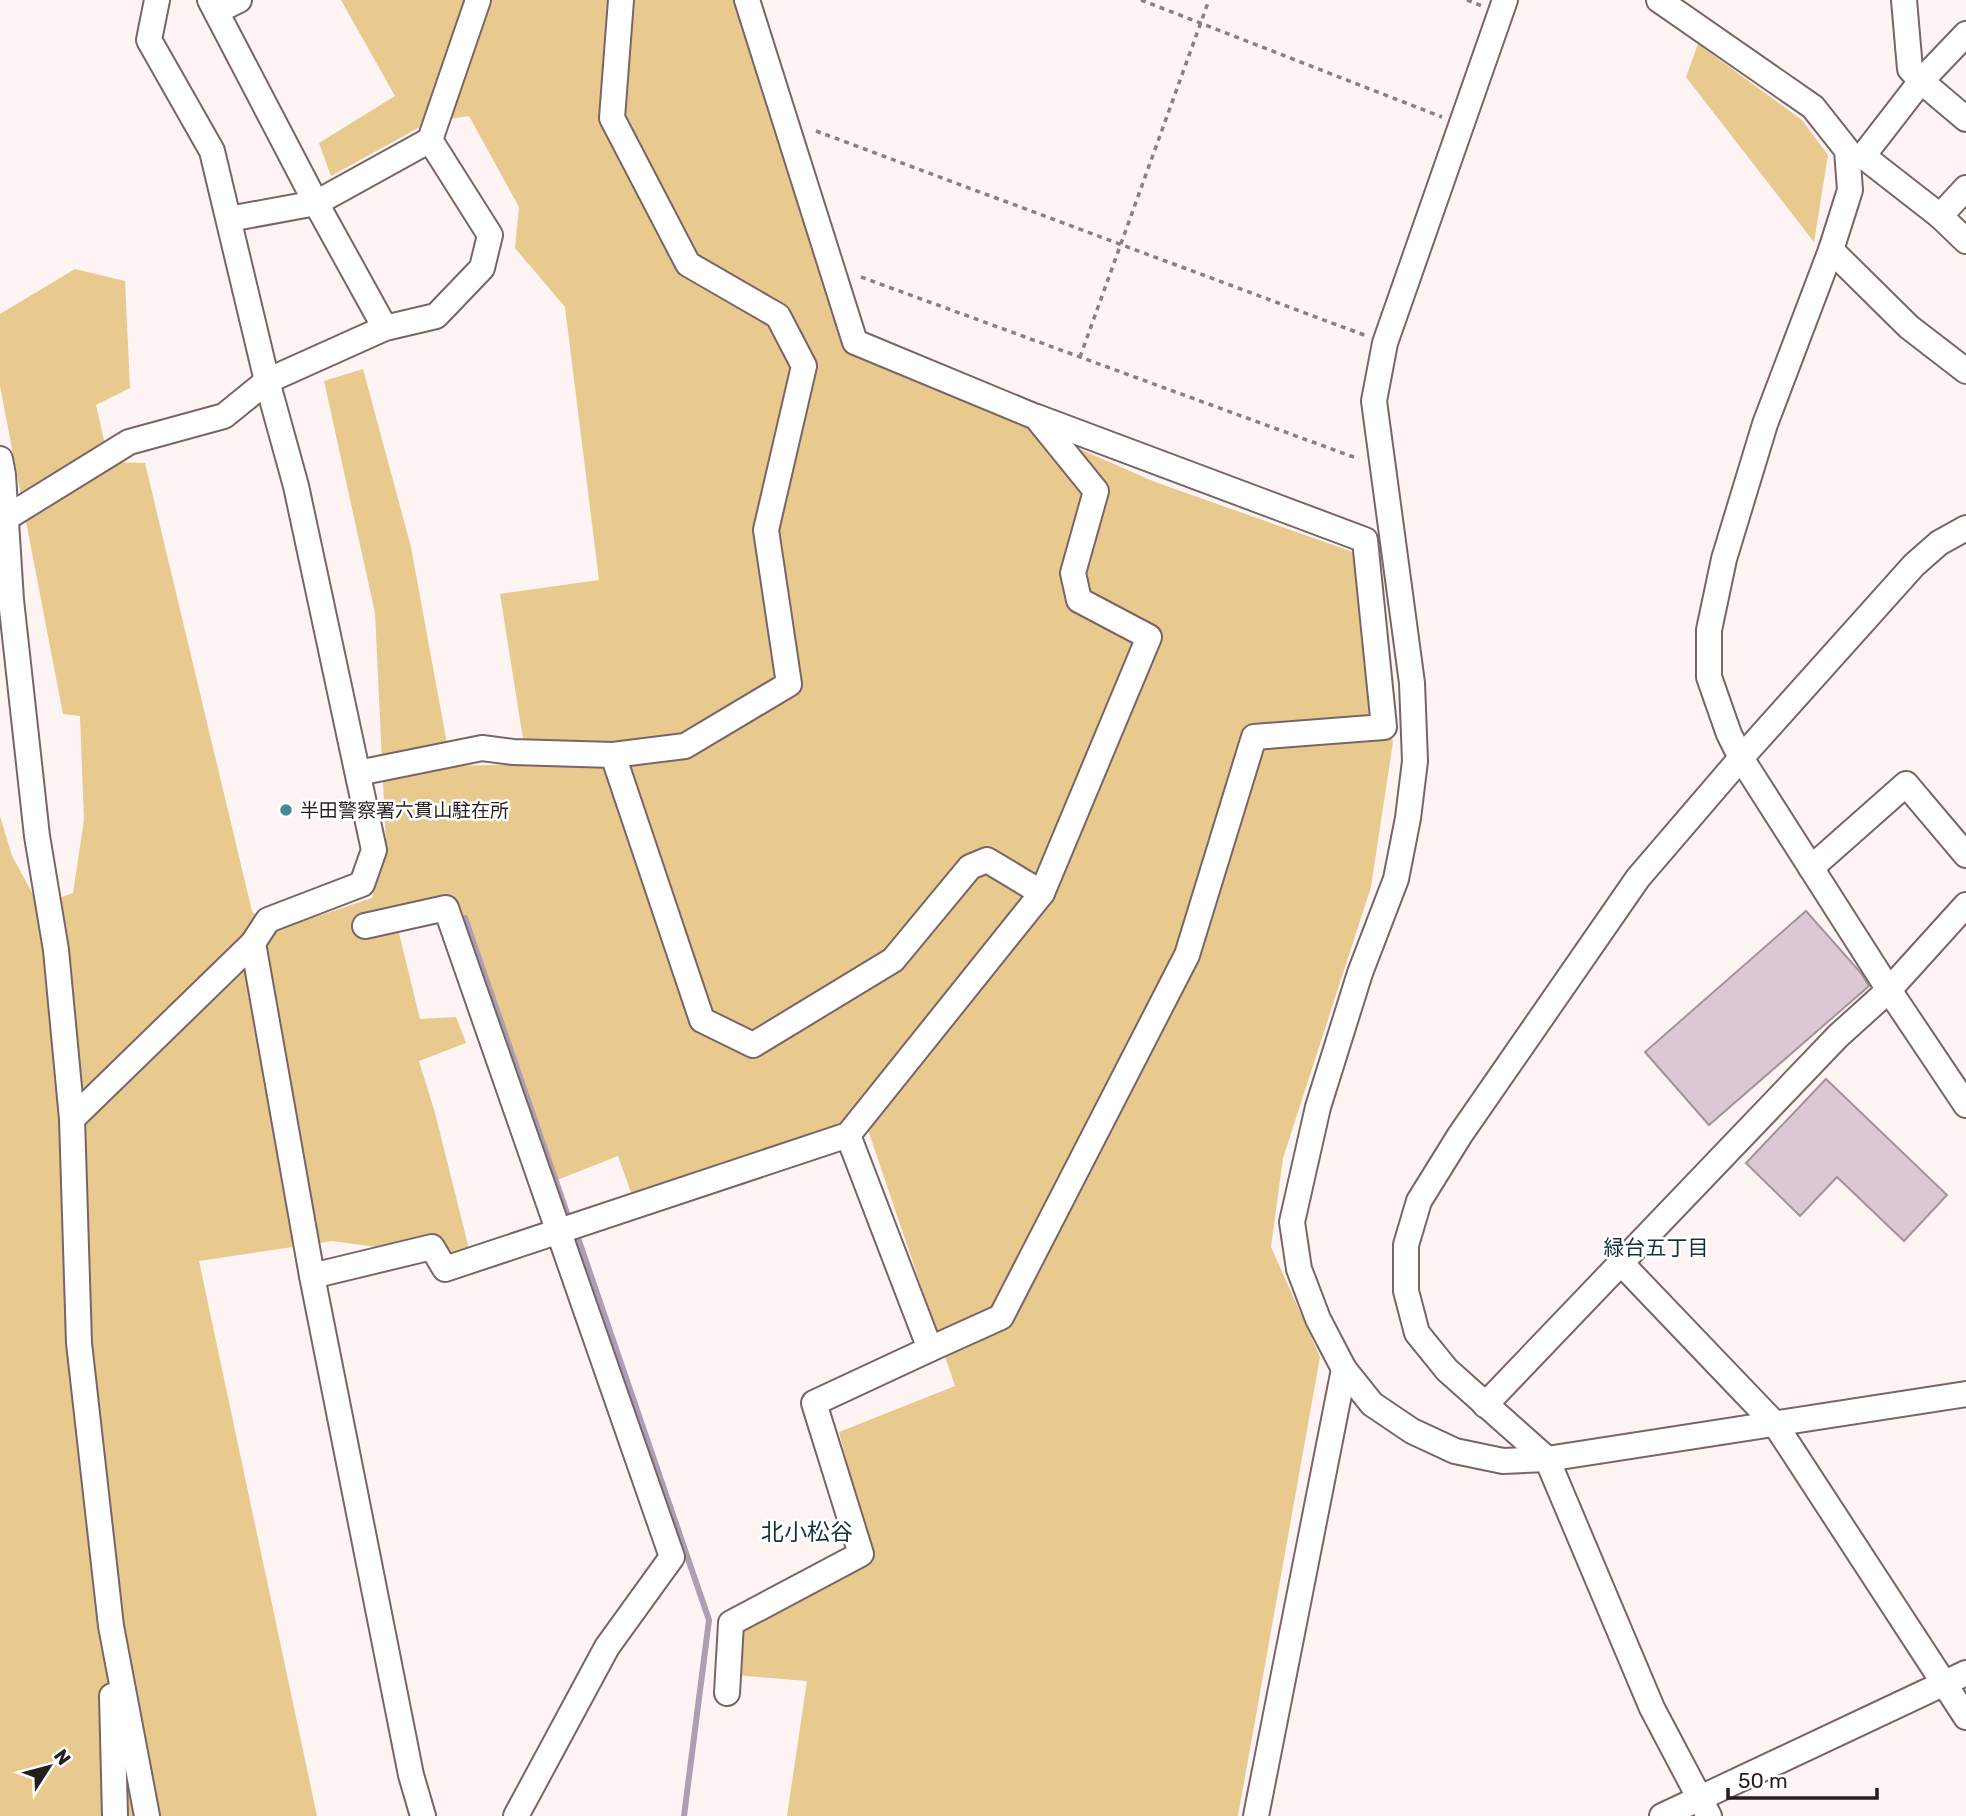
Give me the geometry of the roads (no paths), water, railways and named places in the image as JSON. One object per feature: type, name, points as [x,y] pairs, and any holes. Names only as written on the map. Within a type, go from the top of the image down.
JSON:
[{"type":"street","points":[[72,1119],[253,943],[268,920],[362,884],[374,850],[296,486],[267,381],[212,151],[149,40],[158,0]]},
{"type":"street","points":[[239,0],[214,6],[316,203],[385,328]]},
{"type":"street","points":[[229,219],[316,203],[430,140],[478,0]]},
{"type":"street","points":[[358,774],[482,748],[513,752],[612,755],[685,746],[789,684],[766,530],[804,366],[778,316],[688,264],[612,118],[621,0]]},
{"type":"street","points":[[727,1693],[732,1623],[861,1554],[814,1403],[1002,1317],[1187,955],[1254,737],[1384,727],[1365,540],[1036,417],[855,342],[747,0]]},
{"type":"street","points":[[1505,0],[1385,343],[1374,401],[1412,683],[1415,761],[1396,878],[1360,973],[1318,1107],[1292,1222],[1298,1269],[1318,1319],[1344,1369],[1373,1404],[1412,1431],[1455,1451],[1503,1461],[1547,1459],[1966,1394]]},
{"type":"street","points":[[1659,0],[1813,107],[1847,149],[1850,190],[1831,250],[1765,424],[1724,559],[1709,630],[1709,677],[1729,734],[1741,758],[1966,1105]]},
{"type":"street","points":[[1904,0],[1910,69],[1966,119]]},
{"type":"street","points":[[1966,34],[1921,81],[1863,156],[1940,216],[1966,242]]},
{"type":"street","points":[[6,518],[129,442],[224,416],[267,381],[385,328],[436,316],[482,268],[490,235],[430,140]]},
{"type":"street","points":[[1940,216],[1966,187]]},
{"type":"street","points":[[1831,250],[1909,327],[1966,371]]},
{"type":"street","points":[[312,1276],[432,1247],[445,1269],[848,1135],[1042,893],[1149,637],[1079,600],[1073,573],[1096,491],[1036,417]]},
{"type":"street","points":[[1,470],[11,600],[35,822],[56,950],[72,1119],[79,1343],[111,1626],[147,1816]]},
{"type":"street","points":[[1704,1808],[1652,1708],[1547,1459],[1447,1370],[1417,1333],[1406,1291],[1406,1245],[1419,1201],[1460,1135],[1638,878],[1741,758],[1914,565],[1939,543],[1966,528]]},
{"type":"street","points":[[612,755],[702,1020],[753,1045],[893,960],[970,867],[987,860],[1042,893]]},
{"type":"street","points":[[1811,868],[1906,784],[1966,855]]},
{"type":"street","points":[[1485,1405],[1838,1036],[1889,989],[1966,905]]},
{"type":"street","points":[[365,926],[446,908],[672,1557],[607,1647],[516,1816]]},
{"type":"street","points":[[253,943],[312,1276],[411,1774],[423,1816]]},
{"type":"street","points":[[848,1135],[930,1349]]},
{"type":"street","points":[[1621,1263],[1775,1424],[1955,1677],[1966,1717]]},
{"type":"street","points":[[1256,1816],[1344,1369]]},
{"type":"street","points":[[111,1626],[115,1816]]},
{"type":"street","points":[[1662,1816],[1704,1808],[1955,1677]]},
{"type":"waterway","points":[[465,918],[569,1219]]},
{"type":"waterway","points":[[578,1238],[709,1620],[684,1816]]},
{"type":"place","name":"半田警察署六貫山駐在所","points":[[286,810]]},
{"type":"district","name":"緑台五丁目","points":[[1656,1247]]},
{"type":"district","name":"北小松谷","points":[[807,1532]]}]
